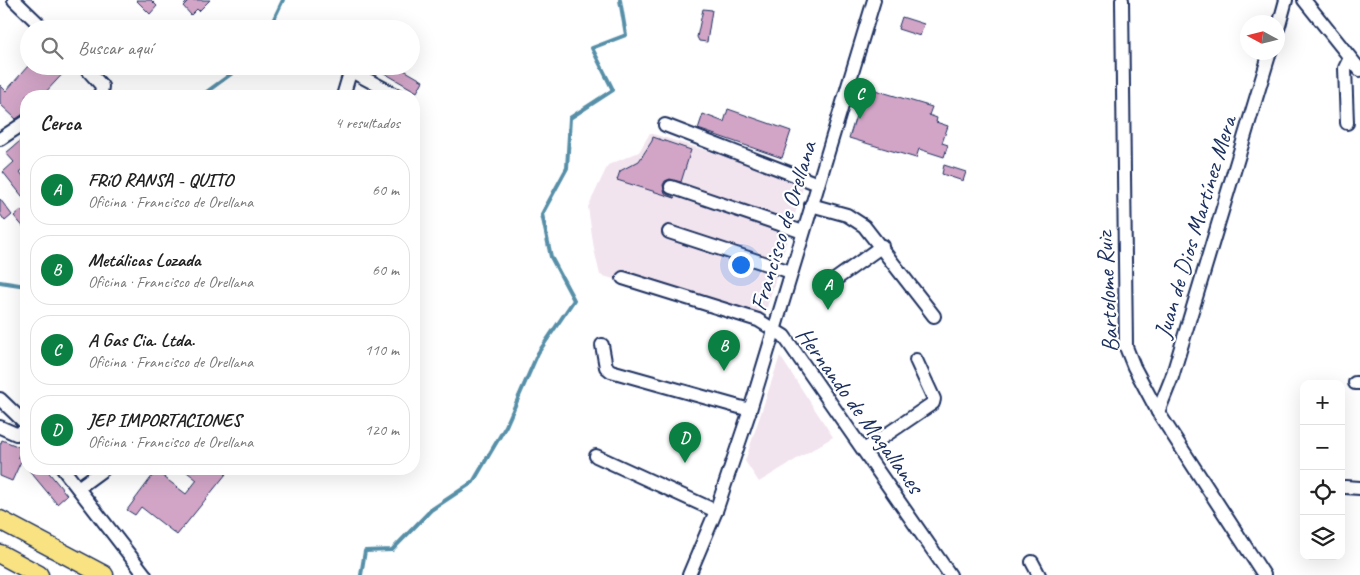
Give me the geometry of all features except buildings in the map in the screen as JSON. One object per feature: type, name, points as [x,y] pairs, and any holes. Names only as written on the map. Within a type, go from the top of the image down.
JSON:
[{"type":"highway","points":[[0,520],[104,575]]},
{"type":"highway","points":[[0,554],[39,575]]},
{"type":"street","points":[[14,0],[35,20]]},
{"type":"street","name":"Francisco de Orellana","points":[[689,575],[716,511],[750,410],[874,0]]},
{"type":"street","name":"Bartolome Ruiz","points":[[1122,0],[1126,347],[1134,367],[1158,412],[1264,575]]},
{"type":"street","points":[[1282,15],[1286,0]]},
{"type":"street","points":[[1304,0],[1360,70]]},
{"type":"street","points":[[1347,123],[1345,68],[1350,58]]},
{"type":"street","name":"Juan de Dios Martínez Mera","points":[[1158,412],[1172,377],[1268,60]]},
{"type":"street","points":[[92,75],[102,86],[102,90]]},
{"type":"street","points":[[345,90],[350,75]]},
{"type":"street","points":[[364,75],[388,90]]},
{"type":"street","points":[[665,125],[818,184]]},
{"type":"street","points":[[0,139],[20,126]]},
{"type":"street","points":[[671,187],[803,232]]},
{"type":"street","points":[[812,205],[847,215],[864,226],[882,246],[934,316]]},
{"type":"street","points":[[668,232],[791,272]]},
{"type":"street","points":[[836,279],[882,246]]},
{"type":"street","name":"Hernando de Magallanes","points":[[623,278],[758,320],[784,336],[793,346],[950,575]]},
{"type":"street","points":[[602,345],[606,367],[612,371],[750,410]]},
{"type":"street","points":[[864,450],[933,403],[934,399],[916,360]]},
{"type":"street","points":[[0,399],[20,418]]},
{"type":"street","points":[[0,427],[16,434],[20,433]]},
{"type":"street","points":[[596,456],[716,511]]},
{"type":"street","points":[[68,475],[145,575]]},
{"type":"street","points":[[78,488],[96,475]]},
{"type":"street","points":[[1345,487],[1360,488]]},
{"type":"street","points":[[1032,562],[1039,575]]},
{"type":"shaded area","points":[[650,133],[805,181],[762,324],[600,275],[588,207],[608,165],[639,152]]},
{"type":"shaded area","points":[[780,356],[833,437],[759,482],[745,461]]},
{"type":"waterway","points":[[273,20],[283,0]]},
{"type":"waterway","points":[[361,575],[365,551],[392,550],[431,510],[473,482],[506,426],[538,353],[574,300],[551,257],[542,214],[567,168],[570,118],[613,90],[592,48],[626,35],[620,0]]},
{"type":"waterway","points":[[209,90],[230,75]]},
{"type":"waterway","points":[[0,282],[20,285]]},
{"type":"place","name":"A Gas Cia. Ltda.","points":[[860,119]]},
{"type":"place","name":"FRíO RANSA - QUITO","points":[[828,310]]},
{"type":"place","name":"Metálicas Lozada","points":[[724,371]]},
{"type":"place","name":"JEP IMPORTACIONES","points":[[685,463]]}]
